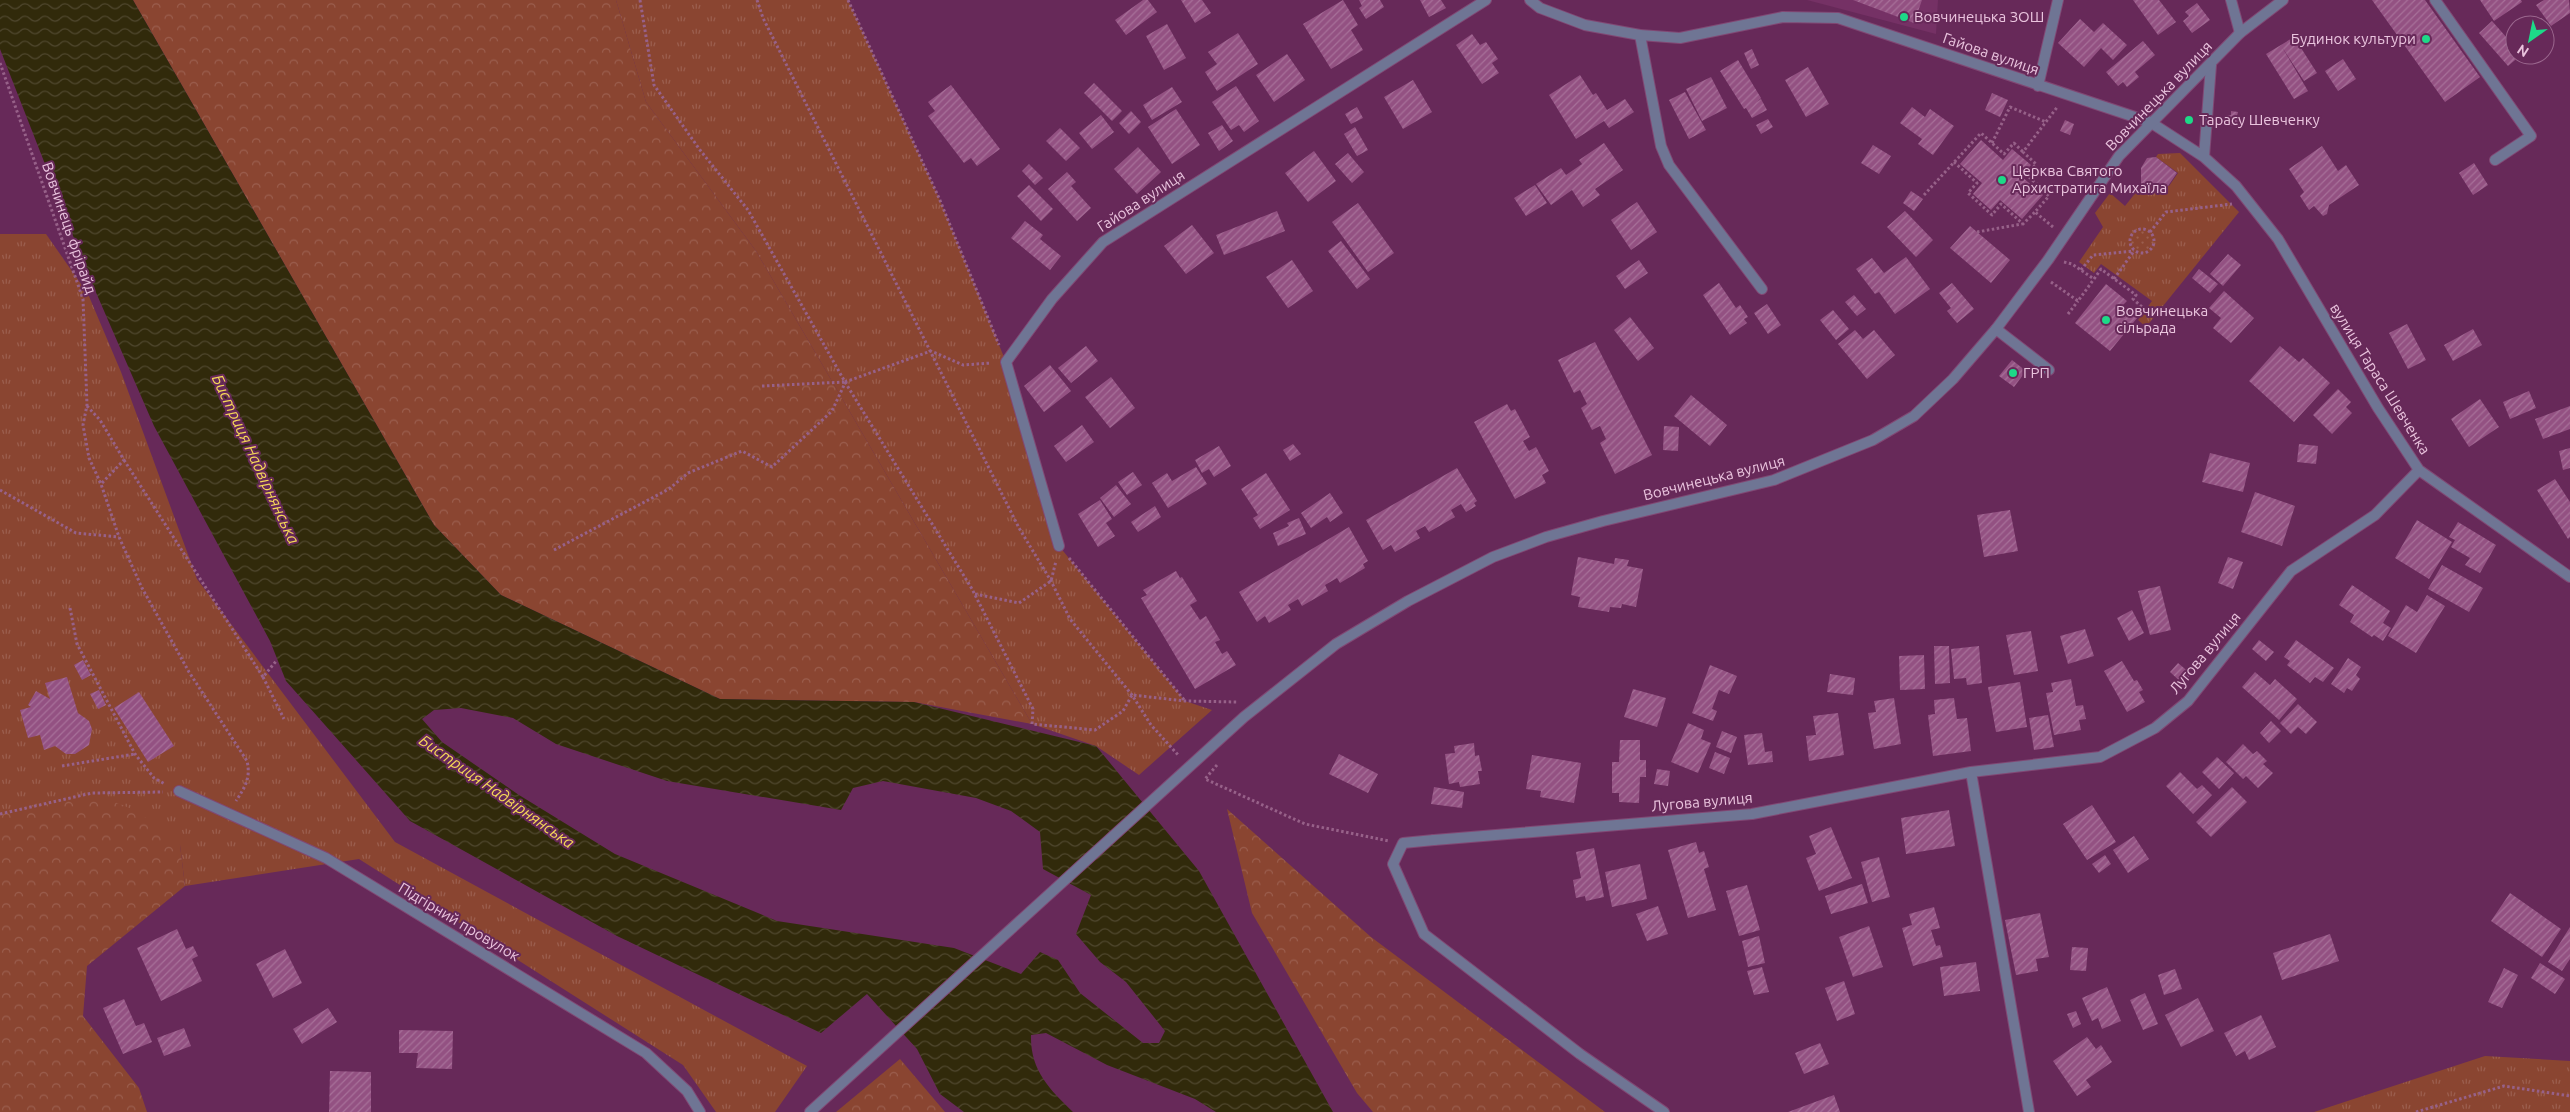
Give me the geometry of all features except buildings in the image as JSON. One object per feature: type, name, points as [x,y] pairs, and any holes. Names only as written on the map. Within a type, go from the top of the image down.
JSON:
[{"type":"street","name":"Гайова вулиця","points":[[1006,362],[1052,299],[1103,242],[1486,0]]},
{"type":"street","name":"Гайова вулиця","points":[[1530,0],[1540,8],[1585,25],[1640,35],[1680,38],[1783,17],[1838,18],[2066,96],[2150,122]]},
{"type":"street","points":[[2038,86],[2058,0]]},
{"type":"street","points":[[2230,0],[2240,33]]},
{"type":"street","name":"Вовчинецька вулиця","points":[[810,1112],[1265,699],[1336,644],[1408,601],[1493,557],[1546,537],[1603,520],[1774,480],[1873,440],[1914,416],[1953,379],[1996,329],[2048,260],[2119,156],[2150,122],[2210,65],[2240,33],[2283,0]]},
{"type":"street","points":[[2435,0],[2531,136],[2495,160]]},
{"type":"street","points":[[1640,35],[1661,146],[1669,165],[1762,289]]},
{"type":"street","points":[[2204,158],[2210,65]]},
{"type":"street","name":"вулиця Тараса Шевченка","points":[[2150,122],[2204,158],[2236,186],[2278,240],[2378,408],[2419,470],[2570,577]]},
{"type":"street","points":[[1996,329],[2049,370]]},
{"type":"street","points":[[1006,362],[1059,546]]},
{"type":"street","name":"Лугова вулиця","points":[[1403,843],[1752,814],[1971,772],[2100,758],[2155,728],[2188,701],[2291,571],[2375,515],[2419,470]]},
{"type":"street","points":[[1971,772],[2029,1112]]},
{"type":"street","name":"Підгірний провулок","points":[[179,791],[229,812],[326,858],[646,1053],[687,1091],[700,1112]]},
{"type":"street","points":[[1403,843],[1393,864],[1424,934],[1580,1054],[1664,1112]]},
{"type":"path","points":[[640,0],[654,85],[700,150],[748,210],[845,382],[975,594],[1033,710],[1032,724],[1095,730],[1123,711],[1132,695]]},
{"type":"path","points":[[757,0],[763,18],[1019,528],[1051,581],[1070,619],[1132,695],[1151,725],[1183,761]]},
{"type":"path","points":[[762,386],[845,382],[931,351],[963,365],[1006,362],[939,198],[848,0]]},
{"type":"path","name":"Вовчинець фрірайд","points":[[0,63],[83,299],[87,405],[83,425],[89,458],[101,484],[119,537],[142,588],[189,672],[247,761],[250,772],[247,784],[229,812]]},
{"type":"path","points":[[2023,152],[2066,96]]},
{"type":"path","points":[[1992,143],[2010,107],[2046,122]]},
{"type":"path","points":[[1924,195],[1982,133],[2004,154],[2014,143],[2036,164],[2026,175],[2049,196],[2023,224],[1977,232]]},
{"type":"path","points":[[1954,162],[1977,183],[1968,193],[1992,215],[2001,204],[2023,224]]},
{"type":"path","points":[[2150,232],[2166,212],[2248,202]]},
{"type":"path","points":[[2034,212],[2064,236]]},
{"type":"path","points":[[2081,270],[2093,254],[2134,251],[2142,253],[2150,250],[2154,242],[2150,232],[2143,229],[2132,233],[2130,244],[2134,251]]},
{"type":"path","points":[[2114,279],[2134,251]]},
{"type":"path","points":[[2048,260],[2072,264],[2094,279]]},
{"type":"path","points":[[2068,314],[2101,269],[2136,295],[2133,299],[2142,307]]},
{"type":"path","points":[[2038,273],[2078,301]]},
{"type":"path","points":[[554,550],[669,489],[688,473],[742,451],[772,467],[832,411],[845,382]]},
{"type":"path","points":[[87,405],[100,420],[263,677],[284,719]]},
{"type":"path","points":[[101,484],[124,460]]},
{"type":"path","points":[[0,490],[76,533],[119,537]]},
{"type":"path","points":[[975,594],[1019,603],[1051,581],[1059,546]]},
{"type":"path","points":[[1059,546],[1185,701]]},
{"type":"path","points":[[70,608],[77,644],[135,754],[154,778],[179,791]]},
{"type":"path","points":[[263,677],[277,660]]},
{"type":"path","points":[[1132,695],[1185,701],[1247,703],[1265,699]]},
{"type":"path","points":[[62,766],[135,754]]},
{"type":"path","points":[[1223,758],[1205,779],[1305,824],[1403,843]]},
{"type":"path","points":[[0,814],[92,793],[179,791]]},
{"type":"path","points":[[2416,1112],[2504,1086],[2570,1096]]},
{"type":"shaded area","name":"Вовчинецька ЗОШ","points":[[1807,0],[1938,0],[1936,34]]},
{"type":"green space","points":[[133,0],[616,0],[646,102],[756,251],[1032,724],[914,702],[720,699],[501,595],[434,525]]},
{"type":"green space","points":[[616,0],[848,0],[939,198],[1006,362],[1059,546],[1185,701],[1212,710],[1139,775],[1096,746],[1032,724],[756,251],[646,102]]},
{"type":"green space","points":[[2180,153],[2239,212],[2146,327],[2138,320],[2152,301],[2101,264],[2094,273],[2079,262],[2103,227],[2095,213],[2110,193],[2125,206],[2141,186],[2169,186],[2178,173],[2156,157],[2158,154]]},
{"type":"green space","points":[[2142,229],[2147,230],[2153,236],[2153,246],[2147,252],[2142,253],[2137,252],[2131,246],[2130,241],[2131,236],[2137,230]]},
{"type":"green space","points":[[0,234],[46,234],[88,294],[121,372],[197,579],[395,842],[807,1066],[775,1112],[716,1112],[683,1065],[359,859],[185,886],[180,845],[0,816]]},
{"type":"green space","points":[[92,793],[137,811],[180,845],[185,886],[87,966],[83,1016],[139,1088],[147,1112],[0,1112],[0,814]]},
{"type":"green space","points":[[1227,809],[1371,937],[1605,1112],[1373,1112],[1357,1093],[1252,913]]},
{"type":"green space","points":[[2485,1056],[2570,1061],[2570,1112],[2314,1112]]},
{"type":"green space","points":[[900,1059],[945,1112],[836,1112]]},
{"type":"water","name":"Бистриця Надвірнянська","points":[[0,0],[133,0],[434,525],[501,595],[720,699],[914,702],[1096,746],[1199,871],[1333,1112],[1216,1112],[1195,1099],[1107,1065],[1046,1033],[1031,1035],[1034,1059],[1049,1087],[1073,1112],[964,1112],[940,1094],[917,1049],[867,994],[821,1033],[617,936],[410,821],[286,681],[270,641],[154,426],[88,274],[0,49]],"holes":[[[461,708],[513,718],[556,744],[667,781],[841,810],[853,788],[883,781],[976,798],[1011,811],[1040,832],[1043,869],[1091,895],[1076,934],[1100,962],[1126,982],[1165,1031],[1159,1043],[1143,1043],[1080,993],[1058,960],[1040,952],[1021,974],[954,948],[777,921],[615,854],[519,795],[442,742],[422,719],[434,710]]]},
{"type":"place","name":"Вовчинецька ЗОШ","points":[[1904,17]]},
{"type":"place","name":"Будинок культури","points":[[2426,39]]},
{"type":"place","name":"Тарасу Шевченку","points":[[2189,120]]},
{"type":"place","name":"Церква Святого Архистратига Михаїла","points":[[2002,180]]},
{"type":"place","name":"Вовчинецька сільрада","points":[[2106,320]]},
{"type":"place","name":"ГРП","points":[[2013,373]]}]
